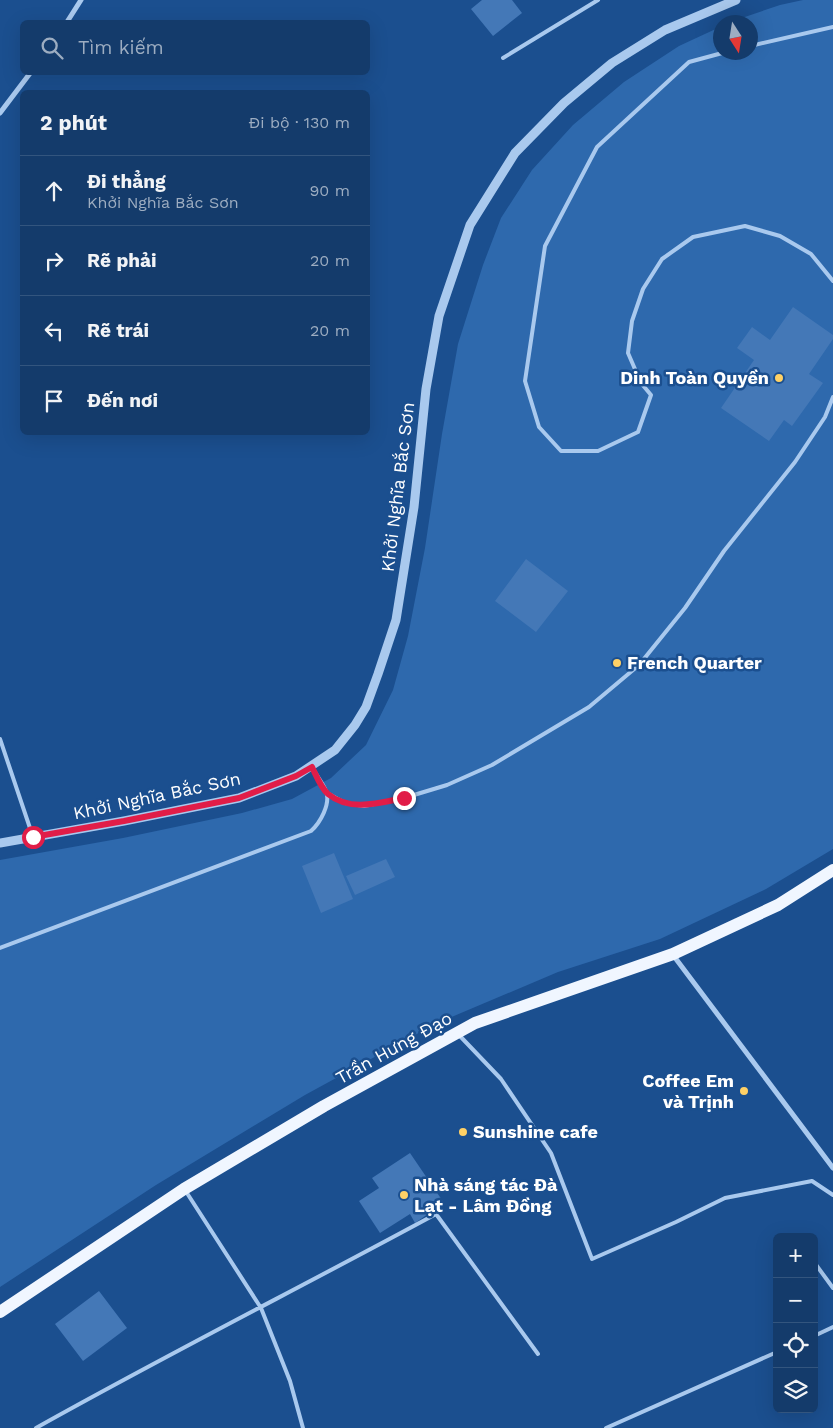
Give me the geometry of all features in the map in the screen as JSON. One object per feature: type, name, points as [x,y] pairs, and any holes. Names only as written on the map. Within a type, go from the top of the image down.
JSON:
[{"type":"main road","name":"Trần Hưng Đạo","points":[[0,1312],[184,1188],[324,1106],[475,1023],[673,954],[778,905],[833,870]]},
{"type":"street","points":[[68,20],[81,0]]},
{"type":"street","name":"Khởi Nghĩa Bắc Sơn","points":[[0,843],[239,798],[296,776],[335,750],[362,713],[378,674],[396,620],[414,507],[426,389],[439,316],[470,225],[515,152],[564,103],[612,63],[665,30],[736,0]]},
{"type":"street","points":[[0,113],[29,75]]},
{"type":"street","points":[[673,954],[833,1168]]},
{"type":"lane","points":[[503,58],[598,0]]},
{"type":"lane","points":[[758,44],[826,27],[833,27]]},
{"type":"lane","points":[[713,56],[689,62],[597,147],[545,246],[526,382],[538,427],[561,451],[598,451],[638,432],[651,395],[641,383],[628,353],[632,321],[643,288],[662,259],[693,237],[745,226],[780,236],[810,254],[833,281]]},
{"type":"lane","points":[[312,767],[327,793],[345,803],[364,806],[404,798],[447,785],[492,765],[588,706],[639,665],[685,608],[724,551],[795,462],[825,417],[833,397]]},
{"type":"lane","points":[[0,738],[33,837]]},
{"type":"lane","points":[[0,948],[311,831],[321,820],[326,808],[327,793]]},
{"type":"lane","points":[[457,1033],[501,1079],[551,1153],[592,1259],[725,1198],[812,1181],[833,1194]]},
{"type":"lane","points":[[184,1188],[261,1308],[290,1381],[303,1428]]},
{"type":"lane","points":[[36,1428],[138,1371],[261,1308],[436,1214],[538,1354]]},
{"type":"lane","points":[[818,1267],[833,1288]]},
{"type":"lane","points":[[818,1334],[833,1327]]},
{"type":"lane","points":[[606,1428],[773,1354]]},
{"type":"shaded area","name":"French Quarter","points":[[803,0],[833,0],[833,849],[766,889],[660,939],[558,972],[435,1024],[305,1095],[156,1185],[0,1287],[0,860],[123,838],[242,813],[292,799],[331,778],[366,745],[393,690],[408,636],[425,548],[458,344],[483,265],[501,218],[532,170],[573,125],[624,82],[679,46],[713,30],[713,60],[758,60],[758,15],[751,15],[780,5]]},
{"type":"building","points":[[482,0],[512,0],[522,13],[493,36],[471,9]]},
{"type":"building","name":"Dinh Toàn Quyền","points":[[793,307],[833,335],[833,339],[809,374],[823,383],[792,426],[784,420],[769,441],[721,408],[754,360],[737,348],[752,327],[770,340]]},
{"type":"building","points":[[526,559],[568,591],[536,632],[495,601]]},
{"type":"building","points":[[334,853],[353,899],[321,913],[302,866]]},
{"type":"building","points":[[386,859],[395,877],[355,895],[346,876]]},
{"type":"building","name":"Nhà sáng tác Đà Lạt - Lâm Đồng","points":[[410,1153],[444,1203],[415,1223],[410,1214],[380,1233],[359,1201],[379,1188],[372,1178]]},
{"type":"building","points":[[99,1291],[127,1328],[83,1361],[55,1324]]},
{"type":"place","name":"Dinh Toàn Quyền","points":[[779,378]]},
{"type":"place","name":"French Quarter","points":[[617,663]]},
{"type":"place","name":"Coffee Em và Trịnh","points":[[744,1091]]},
{"type":"place","name":"Sunshine cafe","points":[[463,1132]]},
{"type":"place","name":"Nhà sáng tác Đà Lạt - Lâm Đồng","points":[[404,1195]]},
{"type":"route","points":[[33,837],[239,798],[296,776],[312,767],[327,793],[345,803],[364,806],[404,798]]}]
